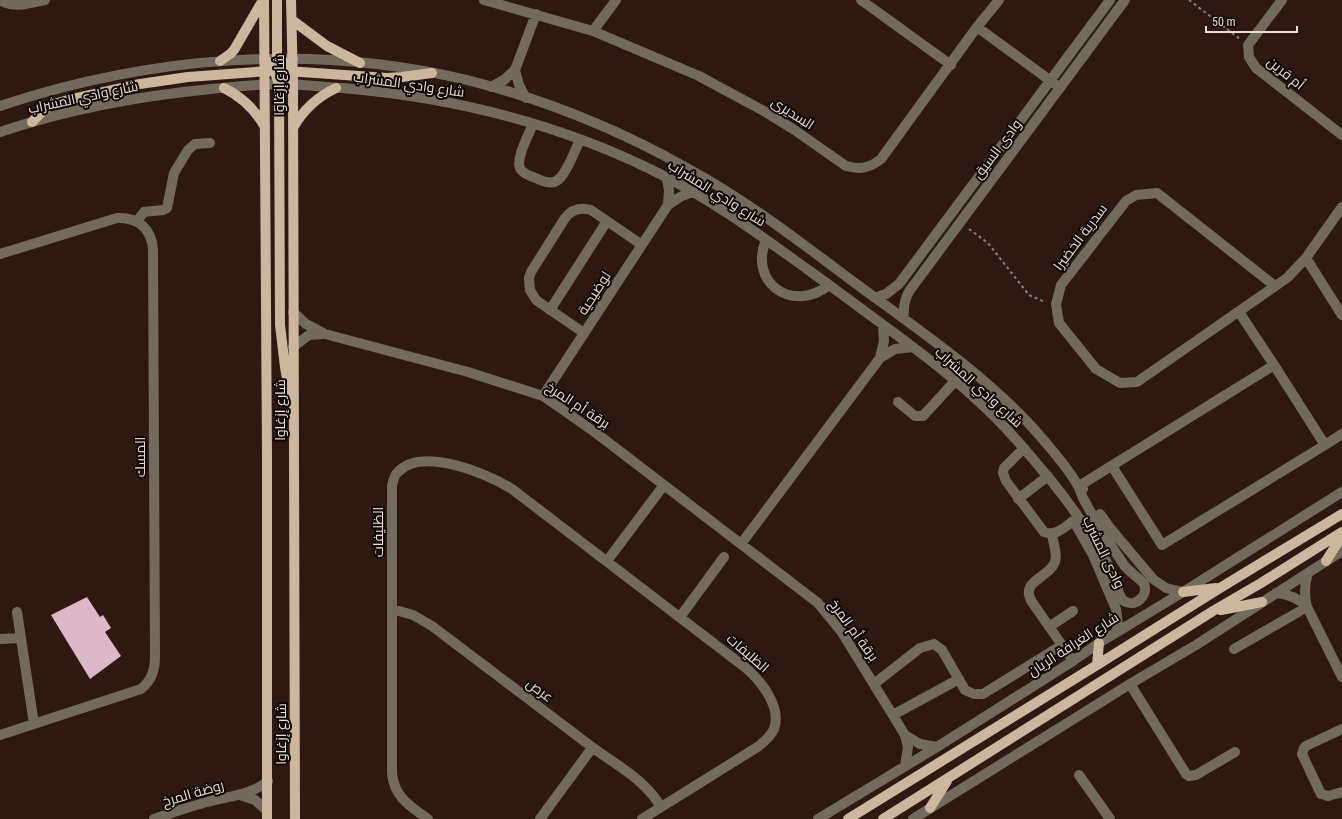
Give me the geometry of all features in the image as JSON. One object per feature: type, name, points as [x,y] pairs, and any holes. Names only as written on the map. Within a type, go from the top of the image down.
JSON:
[{"type":"main road","name":"شارع إزغاوا","points":[[264,0],[264,58],[276,71],[265,85],[268,815]]},
{"type":"main road","points":[[220,61],[234,50],[264,0]]},
{"type":"main road","points":[[277,0],[276,71],[280,325],[284,367],[294,409]]},
{"type":"main road","name":"شارع إزغاوا","points":[[291,0],[293,59],[295,819]]},
{"type":"main road","points":[[292,20],[327,46],[360,63]]},
{"type":"main road","points":[[32,122],[51,105],[116,89],[170,79],[293,70],[387,78],[432,73]]},
{"type":"main road","points":[[276,71],[293,85]]},
{"type":"main road","points":[[224,88],[248,104],[265,126]]},
{"type":"main road","points":[[293,128],[311,104],[318,98],[336,88]]},
{"type":"main road","points":[[848,819],[1342,514]]},
{"type":"main road","points":[[883,819],[1213,611],[1342,532]]},
{"type":"main road","points":[[1326,561],[1342,536]]},
{"type":"main road","points":[[1183,592],[1220,588]]},
{"type":"main road","points":[[1213,611],[1262,602]]},
{"type":"main road","points":[[1097,665],[1099,643]]},
{"type":"main road","points":[[930,808],[949,778]]},
{"type":"street","points":[[0,0],[14,5],[45,0]]},
{"type":"street","name":"السديرى","points":[[484,0],[593,31],[666,61],[731,92],[793,129],[846,166],[855,168],[865,168],[874,165],[882,159],[977,27],[999,0]]},
{"type":"street","points":[[593,31],[616,0]]},
{"type":"street","points":[[861,0],[951,65]]},
{"type":"street","name":"وادى السيق","points":[[876,298],[886,294],[899,284],[1110,0]]},
{"type":"street","name":"وادى السيق","points":[[904,319],[903,306],[907,295],[1125,0]]},
{"type":"street","points":[[1248,45],[1282,0]]},
{"type":"street","points":[[492,87],[504,80],[515,70],[536,14]]},
{"type":"street","points":[[977,27],[1060,87]]},
{"type":"street","name":"أم قرين","points":[[1248,45],[1249,57],[1256,68],[1342,135]]},
{"type":"street","name":"شارع وادي المشراب","points":[[0,106],[65,86],[122,73],[150,68],[264,58]]},
{"type":"street","name":"شارع وادي المشراب","points":[[0,132],[32,122],[104,104],[177,92],[265,85],[276,71],[293,59],[360,63],[432,73],[492,87],[579,117],[617,133],[688,168],[756,209],[904,319],[986,383],[1007,402],[1046,443],[1078,486],[1087,495],[1110,528],[1153,580],[1166,588],[1183,592]]},
{"type":"street","points":[[515,70],[519,85],[526,98]]},
{"type":"street","name":"شارع وادي المشراب","points":[[293,85],[407,95],[493,113],[533,124],[580,140],[630,160],[667,178],[732,216],[883,325],[956,380],[980,402],[1024,448],[1073,509],[1113,572],[1121,597],[1128,603],[1137,602],[1141,599],[1145,591],[1143,582],[1128,571],[1078,486]]},
{"type":"street","points":[[533,124],[519,159],[519,166],[524,173],[543,181],[555,182],[562,176],[580,140]]},
{"type":"street","points":[[0,254],[117,218],[137,221],[144,212],[163,210],[166,208],[174,173],[188,150],[195,144],[210,142]]},
{"type":"street","points":[[667,178],[669,191],[668,205]]},
{"type":"street","name":"لوضيحية","points":[[543,396],[668,205],[680,197],[692,192]]},
{"type":"street","name":"سدرية الخضيرا","points":[[1275,286],[1157,193],[1136,195],[1126,201],[1062,285],[1056,304],[1059,323],[1096,369],[1120,383],[1137,382],[1288,278],[1306,258],[1342,207]]},
{"type":"street","points":[[584,333],[536,300],[530,290],[529,278],[535,265],[565,218],[577,209],[592,210],[642,245]]},
{"type":"street","name":"المسك","points":[[0,735],[135,692],[141,689],[150,680],[154,669],[153,250],[151,236],[148,231],[137,221]]},
{"type":"street","points":[[550,310],[607,221]]},
{"type":"street","points":[[766,240],[762,248],[762,263],[766,277],[775,288],[788,295],[802,297],[816,294],[829,285]]},
{"type":"street","points":[[1306,258],[1342,315]]},
{"type":"street","name":"برقة أم المرخ","points":[[293,312],[306,324],[325,334],[468,372],[543,396],[596,433],[818,603],[841,632],[905,735],[908,747],[905,766]]},
{"type":"street","points":[[1239,312],[1325,445]]},
{"type":"street","points":[[880,358],[884,342],[883,325]]},
{"type":"street","name":"برقة أم المرخ","points":[[293,347],[310,335],[325,334]]},
{"type":"street","points":[[741,544],[880,358],[895,349],[912,347]]},
{"type":"street","points":[[1078,486],[1274,365]]},
{"type":"street","points":[[898,402],[915,416],[923,416],[956,380]]},
{"type":"street","points":[[1112,466],[1162,545],[1342,434]]},
{"type":"street","points":[[1024,448],[1006,464],[1003,473],[1006,481],[1018,499],[1041,530],[1048,534],[1052,534],[1073,521]]},
{"type":"street","name":"الظليفات","points":[[428,819],[402,799],[393,780],[392,486],[394,478],[398,472],[413,462],[422,461],[446,463],[488,476],[512,489],[680,617],[754,675],[763,685],[770,697],[776,720],[774,730],[767,739],[759,746],[642,819]]},
{"type":"street","points":[[1018,499],[1048,476]]},
{"type":"street","points":[[607,561],[664,485]]},
{"type":"street","name":"وادى المشرب","points":[[1056,487],[1093,556],[1116,609],[1118,625],[1116,632]]},
{"type":"street","name":"شارع الغرافة الريان","points":[[818,819],[937,747],[1116,632],[1183,592],[1342,492]]},
{"type":"street","points":[[1052,534],[1056,555],[1055,561],[1048,572],[1032,583],[1029,590],[1030,598],[1073,661]]},
{"type":"street","points":[[917,818],[930,808],[1130,684],[1196,645],[1342,551]]},
{"type":"street","points":[[680,617],[724,557]]},
{"type":"street","points":[[1308,573],[1304,587],[1307,607],[1342,677]]},
{"type":"street","points":[[1276,593],[1296,598],[1307,607]]},
{"type":"street","points":[[1234,650],[1307,607]]},
{"type":"street","name":"عرص","points":[[392,609],[413,615],[432,626],[592,748],[644,785],[654,795],[661,807]]},
{"type":"street","points":[[17,612],[34,724]]},
{"type":"street","points":[[1049,627],[1072,612]]},
{"type":"street","points":[[0,638],[21,638]]},
{"type":"street","points":[[874,684],[920,648],[934,644],[942,650],[965,690],[969,693],[978,695],[983,694],[1062,645]]},
{"type":"street","points":[[893,715],[959,679]]},
{"type":"street","points":[[1130,684],[1186,774],[1189,776],[1196,775],[1235,752]]},
{"type":"street","points":[[1342,729],[1306,746],[1302,754],[1321,794],[1328,796],[1342,792]]},
{"type":"street","points":[[905,735],[920,744],[937,747]]},
{"type":"street","points":[[540,819],[592,748]]},
{"type":"street","points":[[1079,775],[1110,819]]},
{"type":"street","name":"روضة المرخ","points":[[154,819],[206,802],[252,791],[268,781]]},
{"type":"street","name":"روضة المرخ","points":[[240,795],[255,800],[268,815]]},
{"type":"path","points":[[1189,0],[1248,45]]},
{"type":"path","points":[[960,222],[988,243],[1029,295],[1043,301],[1056,304]]},
{"type":"building","points":[[87,597],[100,617],[103,615],[111,628],[105,632],[121,656],[90,679],[51,615]]}]
